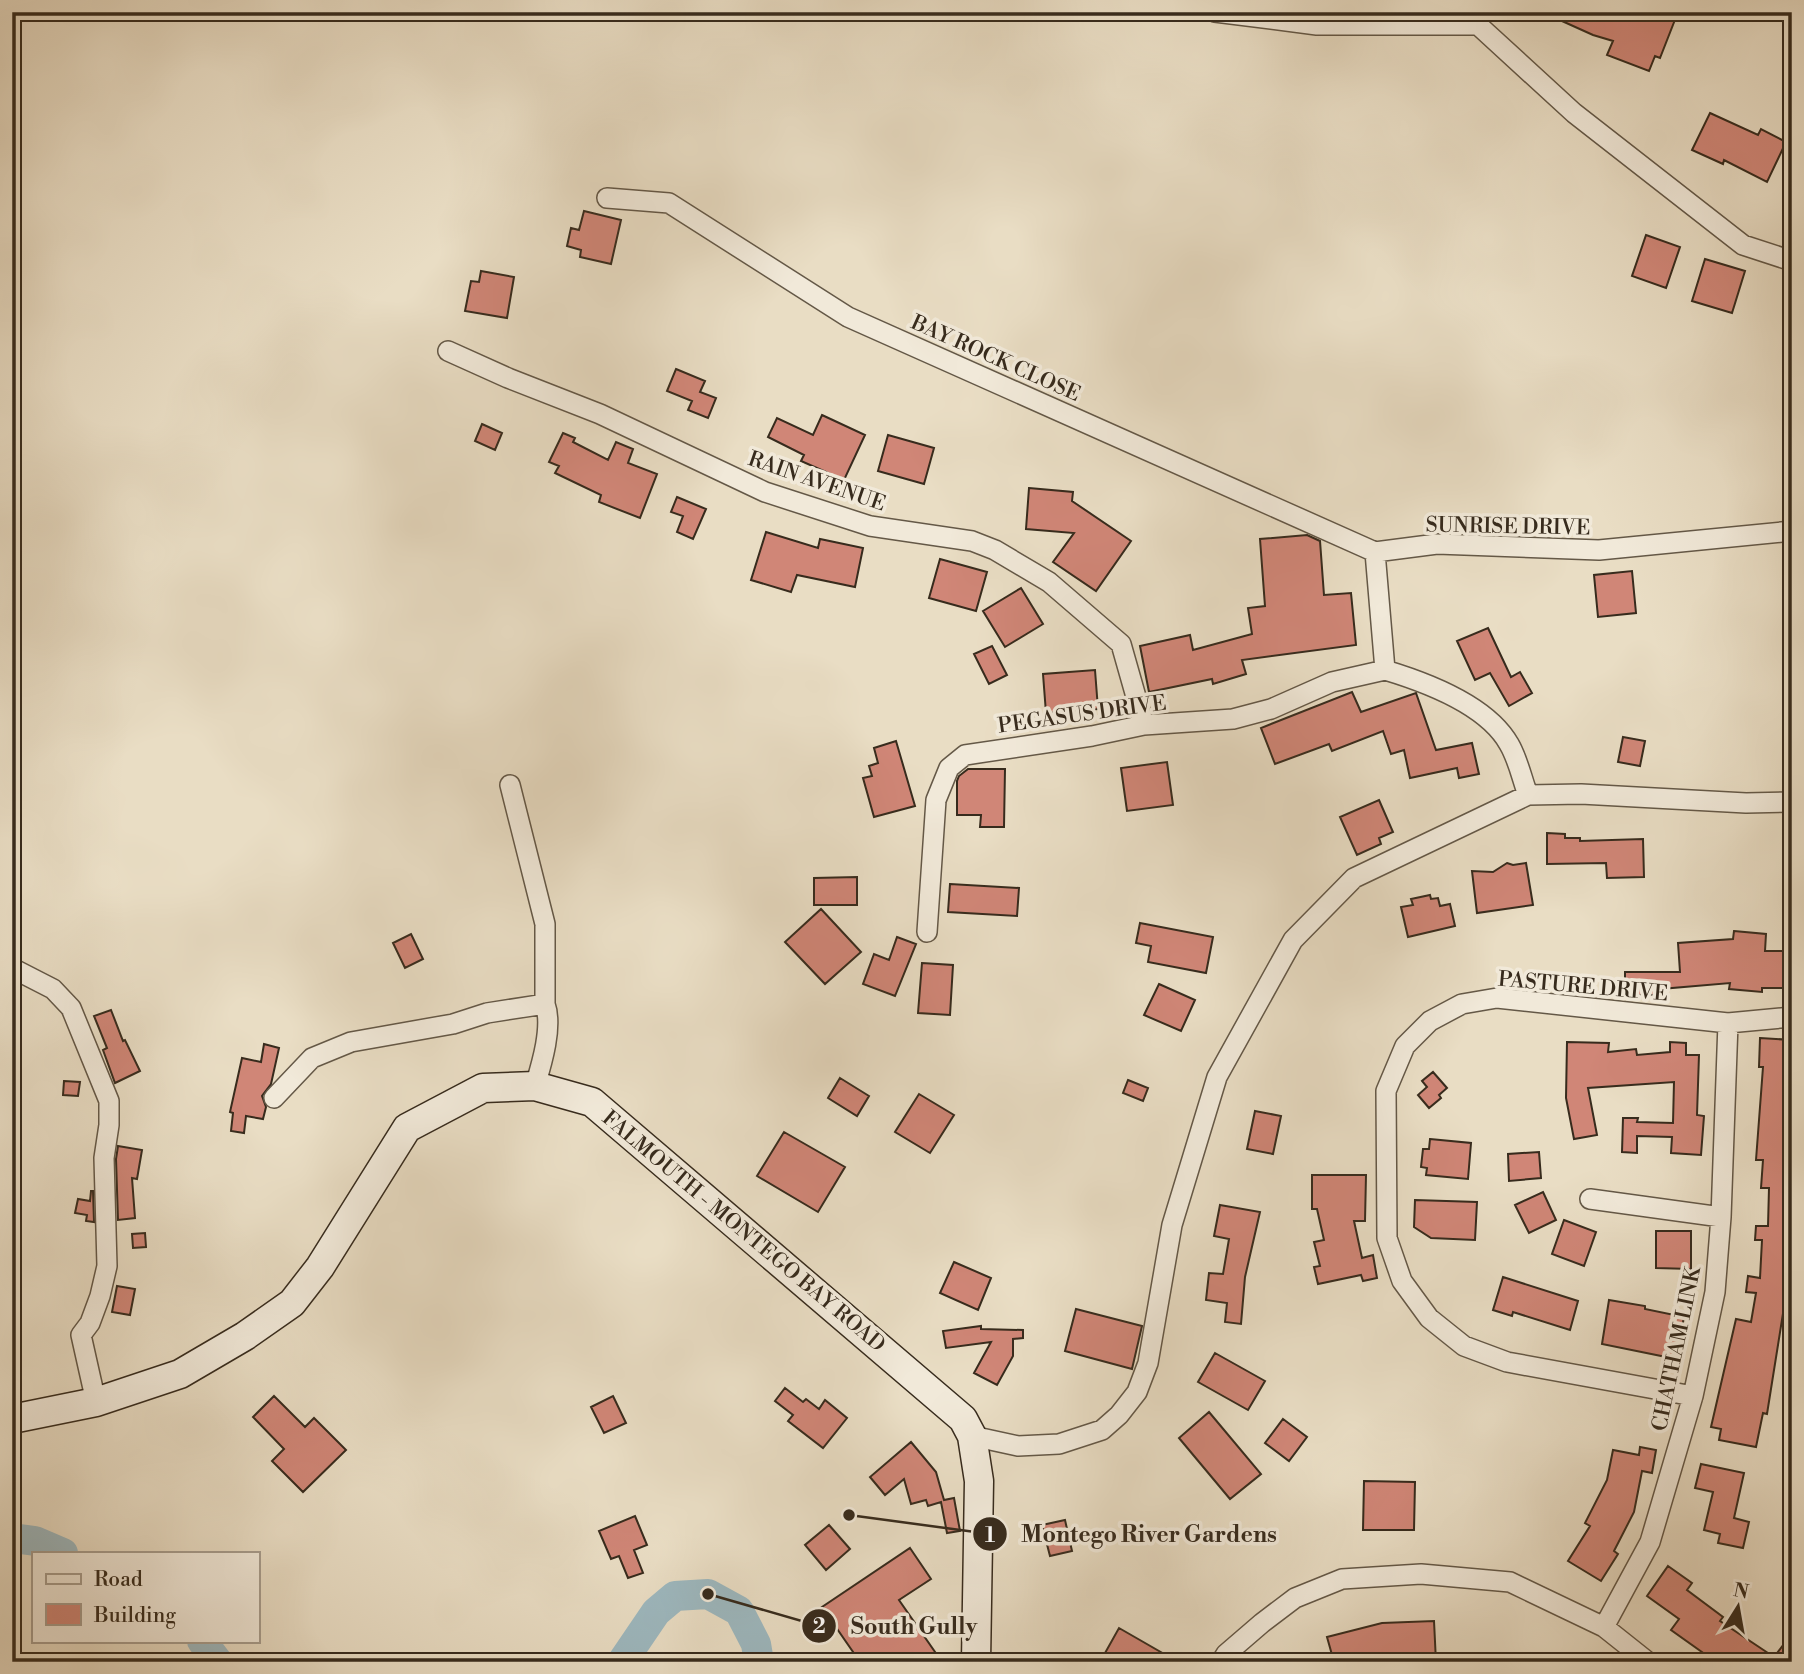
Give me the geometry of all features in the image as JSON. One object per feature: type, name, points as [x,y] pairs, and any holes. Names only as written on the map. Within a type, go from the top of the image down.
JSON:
[{"type":"main road","name":"FALMOUTH - MONTEGO BAY ROAD","points":[[12,1419],[96,1402],[180,1374],[245,1336],[292,1303],[320,1267],[407,1128],[483,1088],[536,1086],[592,1102],[963,1419],[972,1436],[979,1481],[976,1662]]},
{"type":"street","points":[[1215,12],[1317,25],[1479,19],[1574,113],[1743,244],[1792,261]]},
{"type":"street","name":"BAY ROCK CLOSE","points":[[607,198],[669,203],[848,317],[1375,552]]},
{"type":"street","name":"RAIN AVENUE","points":[[448,351],[600,414],[765,492],[870,526],[972,541],[995,550],[1049,582],[1121,643],[1144,725]]},
{"type":"street","name":"SUNRISE DRIVE","points":[[1375,552],[1437,544],[1599,550],[1792,531]]},
{"type":"street","points":[[1375,552],[1385,670],[1410,677],[1481,712],[1509,743],[1528,795]]},
{"type":"street","name":"PEGASUS DRIVE","points":[[927,932],[936,800],[949,768],[965,755],[1092,736],[1144,725],[1233,719],[1271,709],[1332,682],[1385,670]]},
{"type":"street","points":[[510,785],[545,924],[545,1004],[550,1017],[536,1086]]},
{"type":"street","points":[[972,1436],[1018,1446],[1059,1444],[1102,1430],[1119,1415],[1137,1391],[1148,1363],[1172,1225],[1217,1077],[1293,940],[1354,878],[1528,795],[1581,793],[1746,803],[1792,802]]},
{"type":"street","points":[[12,968],[54,989],[71,1008],[109,1101],[104,1158],[107,1266],[90,1323],[81,1335],[96,1402]]},
{"type":"street","name":"PASTURE DRIVE","points":[[1693,1396],[1507,1363],[1465,1346],[1429,1318],[1402,1281],[1387,1238],[1386,1091],[1405,1046],[1430,1021],[1462,1004],[1497,998],[1728,1023],[1792,1017]]},
{"type":"street","points":[[274,1098],[312,1058],[351,1042],[453,1024],[487,1013],[545,1004]]},
{"type":"street","name":"CHATHAM LINK","points":[[1604,1627],[1650,1542],[1693,1396],[1715,1292],[1721,1217],[1728,1023]]},
{"type":"street","points":[[1590,1199],[1721,1217]]},
{"type":"street","points":[[1221,1662],[1226,1654],[1295,1598],[1342,1579],[1421,1574],[1510,1582],[1604,1627],[1648,1662]]},
{"type":"building","points":[[1542,12],[1678,12],[1660,58],[1655,56],[1649,71],[1607,55],[1613,41]]},
{"type":"building","points":[[1710,113],[1758,135],[1761,129],[1786,142],[1767,182],[1724,160],[1723,164],[1692,150]]},
{"type":"building","points":[[584,211],[621,220],[611,264],[580,257],[581,250],[567,246],[571,228],[579,230]]},
{"type":"building","points":[[1646,235],[1680,247],[1666,288],[1632,276]]},
{"type":"building","points":[[1705,259],[1745,271],[1732,313],[1692,301]]},
{"type":"building","points":[[481,271],[514,277],[507,318],[465,311],[471,281],[479,282]]},
{"type":"building","points":[[676,369],[705,381],[700,392],[716,398],[708,418],[688,410],[692,401],[667,391]]},
{"type":"building","points":[[822,415],[865,435],[844,480],[801,461],[804,455],[768,437],[777,418],[813,435]]},
{"type":"building","points":[[482,424],[502,433],[495,450],[475,441]]},
{"type":"building","points":[[563,433],[575,438],[573,442],[608,460],[616,442],[633,449],[628,463],[657,474],[640,518],[599,502],[601,495],[555,473],[559,466],[549,462]]},
{"type":"building","points":[[888,435],[934,448],[924,484],[878,471]]},
{"type":"building","points":[[1029,488],[1073,492],[1072,501],[1131,541],[1096,591],[1053,562],[1074,533],[1026,529]]},
{"type":"building","points":[[677,497],[706,509],[693,539],[677,532],[683,516],[671,512]]},
{"type":"building","points":[[766,532],[818,548],[820,539],[863,548],[855,587],[797,575],[791,592],[751,580]]},
{"type":"building","points":[[1307,535],[1320,541],[1324,595],[1351,593],[1356,645],[1242,660],[1246,674],[1213,684],[1212,679],[1149,692],[1140,646],[1190,635],[1193,650],[1252,634],[1248,608],[1265,606],[1260,539]]},
{"type":"building","points":[[940,559],[987,572],[976,611],[929,598]]},
{"type":"building","points":[[1632,571],[1636,613],[1598,617],[1594,575]]},
{"type":"building","points":[[1021,588],[1043,624],[1005,647],[983,611]]},
{"type":"building","points":[[1488,628],[1511,677],[1520,672],[1532,693],[1509,706],[1490,673],[1475,680],[1457,641]]},
{"type":"building","points":[[992,646],[1007,675],[989,684],[974,654]]},
{"type":"building","points":[[1095,670],[1098,709],[1046,713],[1043,674]]},
{"type":"building","points":[[1352,692],[1361,712],[1416,693],[1436,750],[1472,743],[1479,774],[1459,778],[1457,768],[1410,778],[1404,750],[1391,754],[1383,731],[1332,751],[1329,744],[1275,764],[1261,728]]},
{"type":"building","points":[[1623,737],[1645,741],[1640,766],[1618,762]]},
{"type":"building","points":[[896,741],[915,806],[874,817],[863,778],[872,776],[869,766],[878,763],[874,748]]},
{"type":"building","points":[[1167,762],[1173,805],[1127,811],[1121,768]]},
{"type":"building","points":[[968,769],[1005,769],[1004,827],[980,827],[981,815],[957,815],[957,781]]},
{"type":"building","points":[[1379,800],[1393,832],[1379,838],[1381,844],[1357,855],[1340,817]]},
{"type":"building","points":[[1547,833],[1565,834],[1565,838],[1580,838],[1580,841],[1643,839],[1644,877],[1607,878],[1606,863],[1547,864]]},
{"type":"building","points":[[1507,863],[1526,863],[1533,905],[1477,913],[1472,871],[1493,872]]},
{"type":"building","points":[[857,877],[857,905],[814,905],[814,878]]},
{"type":"building","points":[[950,884],[1019,888],[1017,916],[948,912]]},
{"type":"building","points":[[1430,895],[1431,899],[1438,898],[1440,906],[1450,904],[1455,926],[1408,937],[1401,907],[1413,905],[1411,899]]},
{"type":"building","points":[[821,909],[861,952],[825,984],[785,942]]},
{"type":"building","points":[[1140,923],[1213,937],[1206,973],[1148,962],[1151,946],[1136,943]]},
{"type":"building","points":[[1734,931],[1766,934],[1765,951],[1792,951],[1792,988],[1762,988],[1762,992],[1729,989],[1730,983],[1661,989],[1661,995],[1625,995],[1625,972],[1680,972],[1678,943],[1733,939]]},
{"type":"building","points":[[411,934],[423,959],[405,968],[393,943]]},
{"type":"building","points":[[897,937],[916,944],[895,996],[863,984],[874,954],[889,960]]},
{"type":"building","points":[[922,963],[953,965],[950,1015],[918,1013]]},
{"type":"building","points":[[1159,984],[1195,1000],[1181,1031],[1144,1015]]},
{"type":"building","points":[[111,1010],[123,1041],[125,1040],[140,1071],[115,1083],[103,1050],[107,1048],[94,1016]]},
{"type":"building","points":[[1760,1038],[1792,1040],[1792,1257],[1767,1414],[1763,1413],[1756,1447],[1719,1440],[1721,1429],[1711,1427],[1736,1319],[1751,1322],[1756,1293],[1746,1292],[1748,1276],[1760,1278],[1762,1240],[1755,1240],[1756,1226],[1768,1226],[1769,1188],[1761,1188],[1763,1160],[1756,1160],[1763,1067],[1759,1067]]},
{"type":"building","points":[[1567,1042],[1609,1043],[1608,1052],[1636,1049],[1637,1055],[1670,1052],[1670,1042],[1686,1043],[1686,1055],[1699,1055],[1697,1115],[1704,1116],[1701,1155],[1671,1153],[1672,1137],[1637,1136],[1637,1153],[1622,1152],[1623,1118],[1638,1118],[1637,1122],[1673,1123],[1674,1082],[1588,1088],[1597,1135],[1574,1139],[1566,1098]]},
{"type":"building","points":[[264,1044],[279,1048],[271,1084],[262,1096],[266,1107],[263,1119],[246,1116],[244,1133],[231,1131],[233,1113],[230,1112],[242,1058],[261,1062]]},
{"type":"building","points":[[1433,1072],[1447,1088],[1439,1095],[1441,1098],[1429,1108],[1418,1095],[1427,1087],[1422,1081]]},
{"type":"building","points":[[840,1078],[869,1096],[857,1116],[828,1098]]},
{"type":"building","points":[[1128,1080],[1148,1088],[1143,1101],[1123,1093]]},
{"type":"building","points":[[64,1081],[80,1082],[78,1096],[63,1095]]},
{"type":"building","points":[[919,1094],[954,1115],[930,1153],[895,1132]]},
{"type":"building","points":[[1255,1111],[1281,1116],[1273,1154],[1247,1149]]},
{"type":"building","points":[[784,1132],[845,1167],[818,1212],[757,1176]]},
{"type":"building","points":[[1430,1139],[1471,1143],[1468,1179],[1426,1175],[1427,1168],[1421,1167],[1423,1149],[1429,1149]]},
{"type":"building","points":[[118,1146],[142,1150],[137,1179],[132,1178],[135,1218],[118,1220],[116,1159]]},
{"type":"building","points":[[1539,1152],[1541,1178],[1509,1181],[1508,1154]]},
{"type":"building","points":[[1312,1175],[1366,1175],[1365,1221],[1354,1221],[1362,1258],[1373,1255],[1377,1278],[1363,1281],[1361,1275],[1318,1284],[1314,1267],[1320,1266],[1314,1242],[1324,1240],[1317,1209],[1312,1209]]},
{"type":"building","points":[[91,1191],[94,1222],[86,1221],[87,1215],[75,1213],[78,1199],[90,1201]]},
{"type":"building","points":[[1543,1192],[1556,1220],[1529,1233],[1515,1205]]},
{"type":"building","points":[[1415,1200],[1477,1202],[1475,1240],[1431,1238],[1414,1227]]},
{"type":"building","points":[[1220,1205],[1260,1212],[1245,1277],[1241,1324],[1225,1322],[1227,1303],[1206,1300],[1209,1273],[1223,1274],[1229,1239],[1214,1236]]},
{"type":"building","points":[[1564,1220],[1596,1232],[1584,1266],[1552,1254]]},
{"type":"building","points":[[1656,1231],[1691,1231],[1691,1269],[1656,1268]]},
{"type":"building","points":[[145,1233],[146,1247],[133,1248],[132,1234]]},
{"type":"building","points":[[954,1262],[991,1278],[978,1310],[940,1293]]},
{"type":"building","points":[[1503,1277],[1578,1301],[1570,1330],[1513,1312],[1512,1316],[1493,1310]]},
{"type":"building","points":[[117,1286],[135,1289],[130,1315],[112,1312]]},
{"type":"building","points":[[1609,1300],[1645,1306],[1645,1309],[1684,1317],[1676,1359],[1602,1344]]},
{"type":"building","points":[[1076,1309],[1142,1326],[1132,1369],[1065,1351]]},
{"type":"building","points":[[981,1326],[981,1329],[1023,1330],[1023,1338],[1013,1339],[1013,1356],[997,1385],[974,1373],[991,1342],[946,1348],[943,1331]]},
{"type":"building","points":[[1215,1353],[1265,1381],[1248,1410],[1198,1382]]},
{"type":"building","points":[[785,1388],[803,1402],[806,1399],[819,1409],[825,1400],[847,1418],[823,1448],[788,1421],[793,1415],[775,1401]]},
{"type":"building","points":[[274,1396],[305,1427],[314,1418],[346,1450],[303,1492],[272,1461],[284,1449],[253,1417]]},
{"type":"building","points":[[613,1396],[626,1423],[604,1433],[591,1407]]},
{"type":"building","points":[[1209,1412],[1261,1474],[1230,1499],[1179,1438]]},
{"type":"building","points":[[1283,1419],[1307,1437],[1289,1461],[1265,1443]]},
{"type":"building","points":[[911,1442],[936,1472],[944,1500],[954,1498],[960,1531],[947,1533],[941,1502],[928,1506],[926,1500],[911,1504],[904,1479],[885,1495],[870,1477]]},
{"type":"building","points":[[1640,1447],[1656,1450],[1652,1473],[1642,1471],[1634,1512],[1614,1551],[1618,1554],[1601,1581],[1568,1561],[1590,1526],[1585,1523],[1607,1480],[1613,1450],[1639,1455]]},
{"type":"building","points":[[1701,1464],[1744,1473],[1734,1518],[1749,1522],[1743,1548],[1718,1543],[1720,1534],[1704,1530],[1713,1492],[1695,1488]]},
{"type":"building","points":[[1364,1481],[1415,1482],[1414,1530],[1363,1530]]},
{"type":"building","points":[[635,1516],[647,1545],[634,1550],[643,1573],[628,1578],[619,1556],[611,1559],[599,1531]]},
{"type":"building","points":[[1065,1520],[1072,1551],[1050,1556],[1042,1525]]},
{"type":"building","points":[[829,1525],[850,1549],[826,1570],[805,1545]]},
{"type":"building","points":[[910,1548],[931,1579],[899,1600],[942,1662],[860,1662],[822,1607]]},
{"type":"building","points":[[1668,1566],[1692,1583],[1687,1590],[1723,1617],[1720,1621],[1774,1657],[1784,1644],[1792,1650],[1792,1662],[1716,1662],[1671,1630],[1679,1619],[1647,1596]]},
{"type":"building","points":[[1434,1621],[1436,1662],[1334,1662],[1327,1637],[1382,1623]]},
{"type":"building","points":[[1119,1628],[1178,1662],[1100,1662]]},
{"type":"waterway","points":[[12,1538],[35,1541],[61,1552]]},
{"type":"waterway","points":[[622,1662],[656,1612],[675,1596],[708,1594],[739,1611],[756,1644],[759,1662]]},
{"type":"waterway","points":[[203,1642],[218,1662]]},
{"type":"place","name":"Montego River Gardens","points":[[849,1515]]},
{"type":"place","name":"South Gully","points":[[708,1594]]}]
